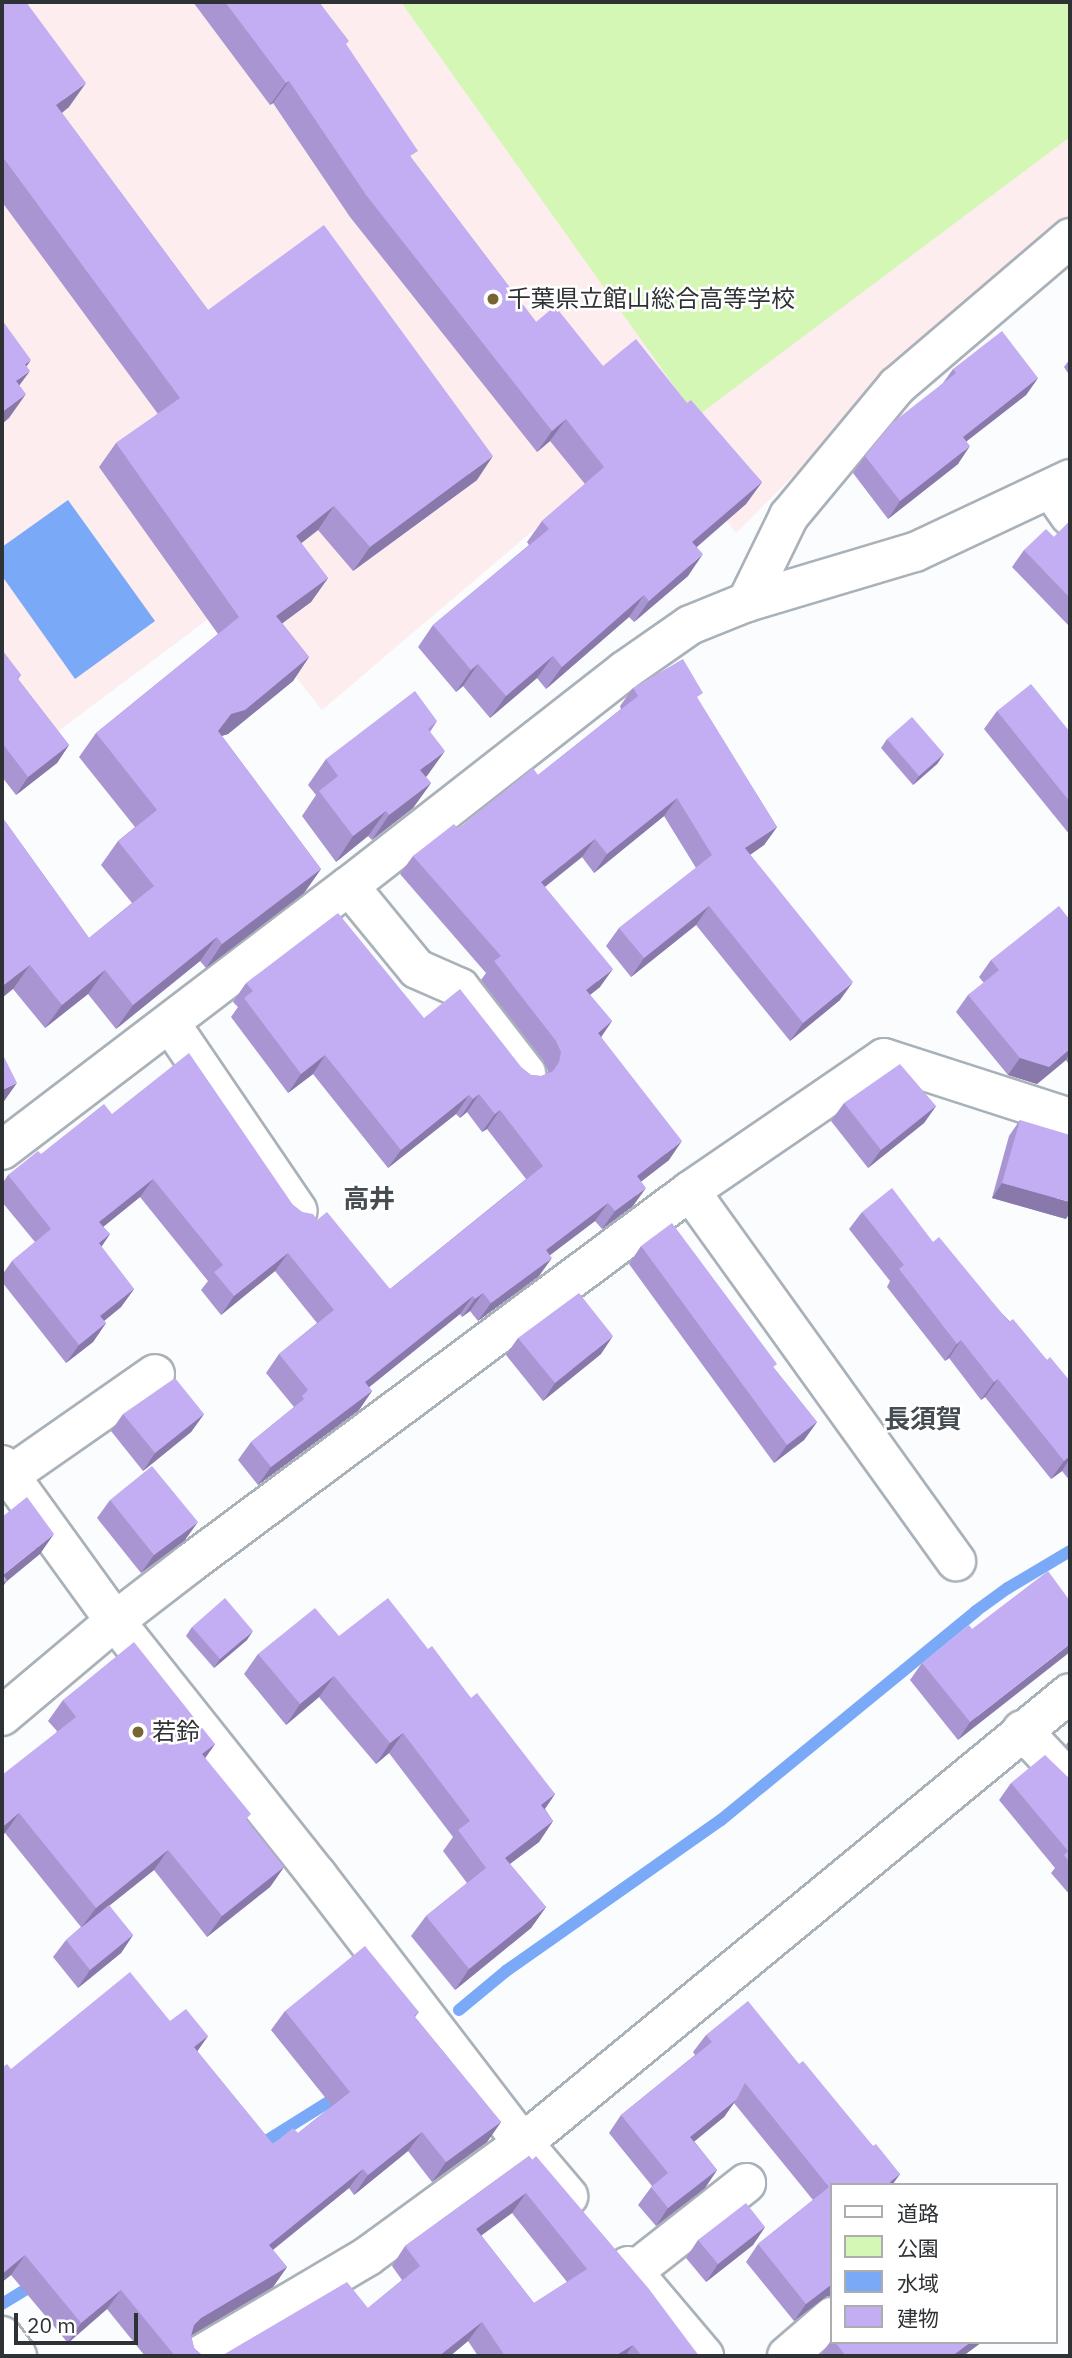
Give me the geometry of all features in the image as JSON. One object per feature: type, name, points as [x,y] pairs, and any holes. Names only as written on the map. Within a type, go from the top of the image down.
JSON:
[{"type":"street","points":[[747,602],[789,516],[897,386],[1070,238]]},
{"type":"street","points":[[2,1150],[342,891],[624,671],[690,625],[747,602],[915,552],[1064,494]]},
{"type":"street","points":[[310,864],[342,891],[417,969],[460,988],[526,1073]]},
{"type":"street","points":[[170,1023],[298,1212]]},
{"type":"street","points":[[2,1716],[115,1621],[690,1191],[884,1058],[1070,1118]]},
{"type":"street","points":[[690,1191],[956,1561]]},
{"type":"street","points":[[155,1374],[5,1470],[115,1621],[317,1875],[523,2143],[704,2356]]},
{"type":"street","points":[[200,2356],[368,2256],[523,2143],[1070,1692]]},
{"type":"street","points":[[1022,1730],[1070,1781]]},
{"type":"street","points":[[633,2272],[746,2182]]},
{"type":"street","points":[[787,2356],[830,2319]]},
{"type":"street","points":[[2,2336],[17,2356]]},
{"type":"shaded area","name":"千葉県立館山総合高等学校","points":[[2,2],[1070,2],[1070,226],[897,372],[736,533],[654,428],[322,710],[234,600],[53,735],[2,668]]},
{"type":"green space","points":[[401,2],[1070,2],[1070,137],[696,417]]},
{"type":"water","points":[[68,500],[155,621],[75,679],[2,576],[2,547]]},
{"type":"building","points":[[3,2],[26,2],[86,83],[56,105],[208,310],[324,225],[493,456],[370,547],[334,506],[296,536],[328,578],[276,616],[309,657],[245,710],[231,714],[218,731],[321,869],[222,944],[217,937],[133,1005],[105,970],[62,1005],[30,965],[2,986],[2,817],[89,938],[154,886],[118,841],[157,810],[96,733],[239,617],[116,443],[180,398],[2,156]]},
{"type":"building","points":[[225,2],[319,2],[349,41],[346,44],[418,151],[410,156],[536,322],[555,306],[603,366],[636,339],[687,403],[691,400],[762,482],[692,542],[703,554],[649,601],[644,595],[562,667],[553,656],[506,696],[478,664],[471,670],[433,625],[549,529],[542,521],[604,467],[566,419],[552,431],[366,195],[289,81],[286,83]]},
{"type":"building","points":[[2,320],[31,360],[25,364],[30,371],[16,381],[26,394],[2,412]]},
{"type":"building","points":[[1002,331],[1038,378],[963,437],[970,446],[900,501],[865,456],[892,423],[956,373],[953,369]]},
{"type":"building","points":[[1070,521],[1070,598],[1024,550],[1046,529],[1054,537]]},
{"type":"building","points":[[2,650],[21,675],[17,678],[69,745],[28,777],[2,743]]},
{"type":"building","points":[[683,659],[703,693],[697,697],[777,827],[745,848],[853,982],[803,1023],[709,906],[644,958],[619,928],[712,855],[677,798],[607,854],[595,839],[541,882],[613,969],[586,990],[612,1021],[598,1033],[682,1141],[637,1176],[646,1188],[615,1211],[608,1203],[546,1250],[552,1258],[491,1303],[483,1293],[475,1299],[473,1296],[365,1382],[372,1391],[271,1467],[251,1442],[304,1399],[302,1396],[308,1390],[279,1354],[334,1310],[288,1253],[234,1296],[214,1272],[223,1265],[153,1179],[99,1222],[110,1234],[99,1243],[134,1289],[100,1316],[106,1323],[79,1345],[12,1261],[51,1229],[8,1175],[38,1151],[41,1154],[104,1104],[112,1114],[189,1053],[293,1205],[302,1212],[313,1214],[317,1220],[327,1212],[390,1289],[543,1166],[500,1110],[495,1114],[479,1094],[473,1099],[469,1095],[401,1150],[325,1055],[301,1074],[244,998],[253,991],[246,983],[338,913],[424,1018],[460,989],[522,1068],[531,1075],[541,1076],[553,1071],[561,1052],[556,1041],[494,961],[501,956],[413,856],[454,824],[458,829],[533,768],[538,775],[638,696],[633,688]]},
{"type":"building","points":[[1031,684],[1070,732],[1070,802],[997,711]]},
{"type":"building","points":[[415,691],[437,721],[428,729],[445,751],[420,770],[431,783],[389,815],[386,811],[353,836],[319,791],[338,776],[326,759]]},
{"type":"building","points":[[912,717],[944,754],[919,776],[887,739]]},
{"type":"building","points":[[1059,906],[1070,920],[1070,1049],[1049,1067],[1020,1058],[968,995],[999,970],[991,960]]},
{"type":"building","points":[[2,1053],[17,1083],[2,1090]]},
{"type":"building","points":[[900,1064],[936,1106],[881,1150],[844,1103]]},
{"type":"building","points":[[1020,1120],[1070,1135],[1070,1202],[1002,1183]]},
{"type":"building","points":[[892,1188],[933,1242],[939,1237],[1009,1322],[1013,1319],[1047,1360],[1050,1357],[1070,1381],[1070,1456],[1064,1461],[998,1379],[994,1382],[961,1340],[957,1344],[899,1269],[904,1265],[862,1212]]},
{"type":"building","points":[[672,1223],[777,1364],[773,1367],[817,1422],[787,1445],[641,1246]]},
{"type":"building","points":[[579,1293],[613,1336],[555,1383],[518,1338]]},
{"type":"building","points":[[175,1378],[204,1414],[155,1453],[123,1414]]},
{"type":"building","points":[[152,1466],[198,1522],[154,1555],[110,1500]]},
{"type":"building","points":[[27,1497],[54,1534],[3,1575],[7,1580],[2,1584],[2,1517]]},
{"type":"building","points":[[1048,1571],[1070,1601],[1070,1644],[970,1722],[922,1663],[969,1625],[972,1629]]},
{"type":"building","points":[[225,1598],[253,1631],[220,1659],[192,1627]]},
{"type":"building","points":[[388,1598],[428,1649],[432,1646],[471,1698],[477,1693],[555,1794],[541,1805],[553,1821],[505,1858],[546,1907],[469,1969],[426,1916],[486,1868],[458,1830],[470,1821],[403,1733],[390,1743],[334,1676],[300,1704],[258,1654],[315,1608],[339,1636]]},
{"type":"building","points":[[134,1642],[215,1744],[202,1754],[251,1814],[246,1819],[284,1867],[222,1916],[168,1850],[96,1908],[19,1813],[2,1827],[2,1775],[76,1717],[63,1700]]},
{"type":"building","points":[[1045,1755],[1070,1779],[1070,1863],[1064,1855],[1068,1851],[1011,1783]]},
{"type":"building","points":[[109,1905],[133,1935],[90,1970],[66,1940]]},
{"type":"building","points":[[365,1946],[419,2012],[414,2016],[501,2122],[446,2162],[422,2132],[368,2175],[363,2169],[269,2245],[287,2267],[201,2318],[194,2325],[191,2336],[194,2348],[203,2356],[175,2356],[121,2290],[81,2323],[25,2255],[2,2274],[2,2068],[7,2064],[11,2069],[130,1972],[170,2021],[186,2009],[208,2036],[194,2047],[273,2144],[293,2128],[298,2133],[350,2092],[285,2011]]},
{"type":"building","points":[[748,2001],[799,2064],[803,2061],[873,2146],[876,2144],[900,2174],[891,2183],[830,2183],[830,2286],[806,2304],[758,2244],[829,2187],[745,2083],[736,2100],[690,2137],[717,2170],[668,2208],[651,2187],[668,2173],[621,2115],[712,2042],[706,2035]]},
{"type":"building","points":[[529,2156],[532,2160],[536,2156],[649,2289],[699,2356],[642,2356],[633,2345],[615,2356],[505,2356],[482,2322],[439,2356],[220,2356],[347,2282],[368,2308],[420,2266],[405,2246]],"holes":[[[526,2193],[587,2269],[534,2303],[476,2229]]]},
{"type":"building","points":[[746,2203],[765,2227],[718,2264],[698,2240]]},
{"type":"building","points":[[837,2344],[968,2344],[952,2356],[846,2356]]},
{"type":"waterway","points":[[459,2010],[506,1971],[721,1820],[976,1611],[1008,1588],[1070,1551]]},
{"type":"waterway","points":[[255,2148],[341,2094]]},
{"type":"waterway","points":[[2,2304],[38,2282]]},
{"type":"place","name":"千葉県立館山総合高等学校","points":[[493,299]]},
{"type":"place","name":"若鈴","points":[[138,1732]]},
{"type":"district","name":"高井","points":[[369,1199]]},
{"type":"district","name":"長須賀","points":[[923,1419]]}]
